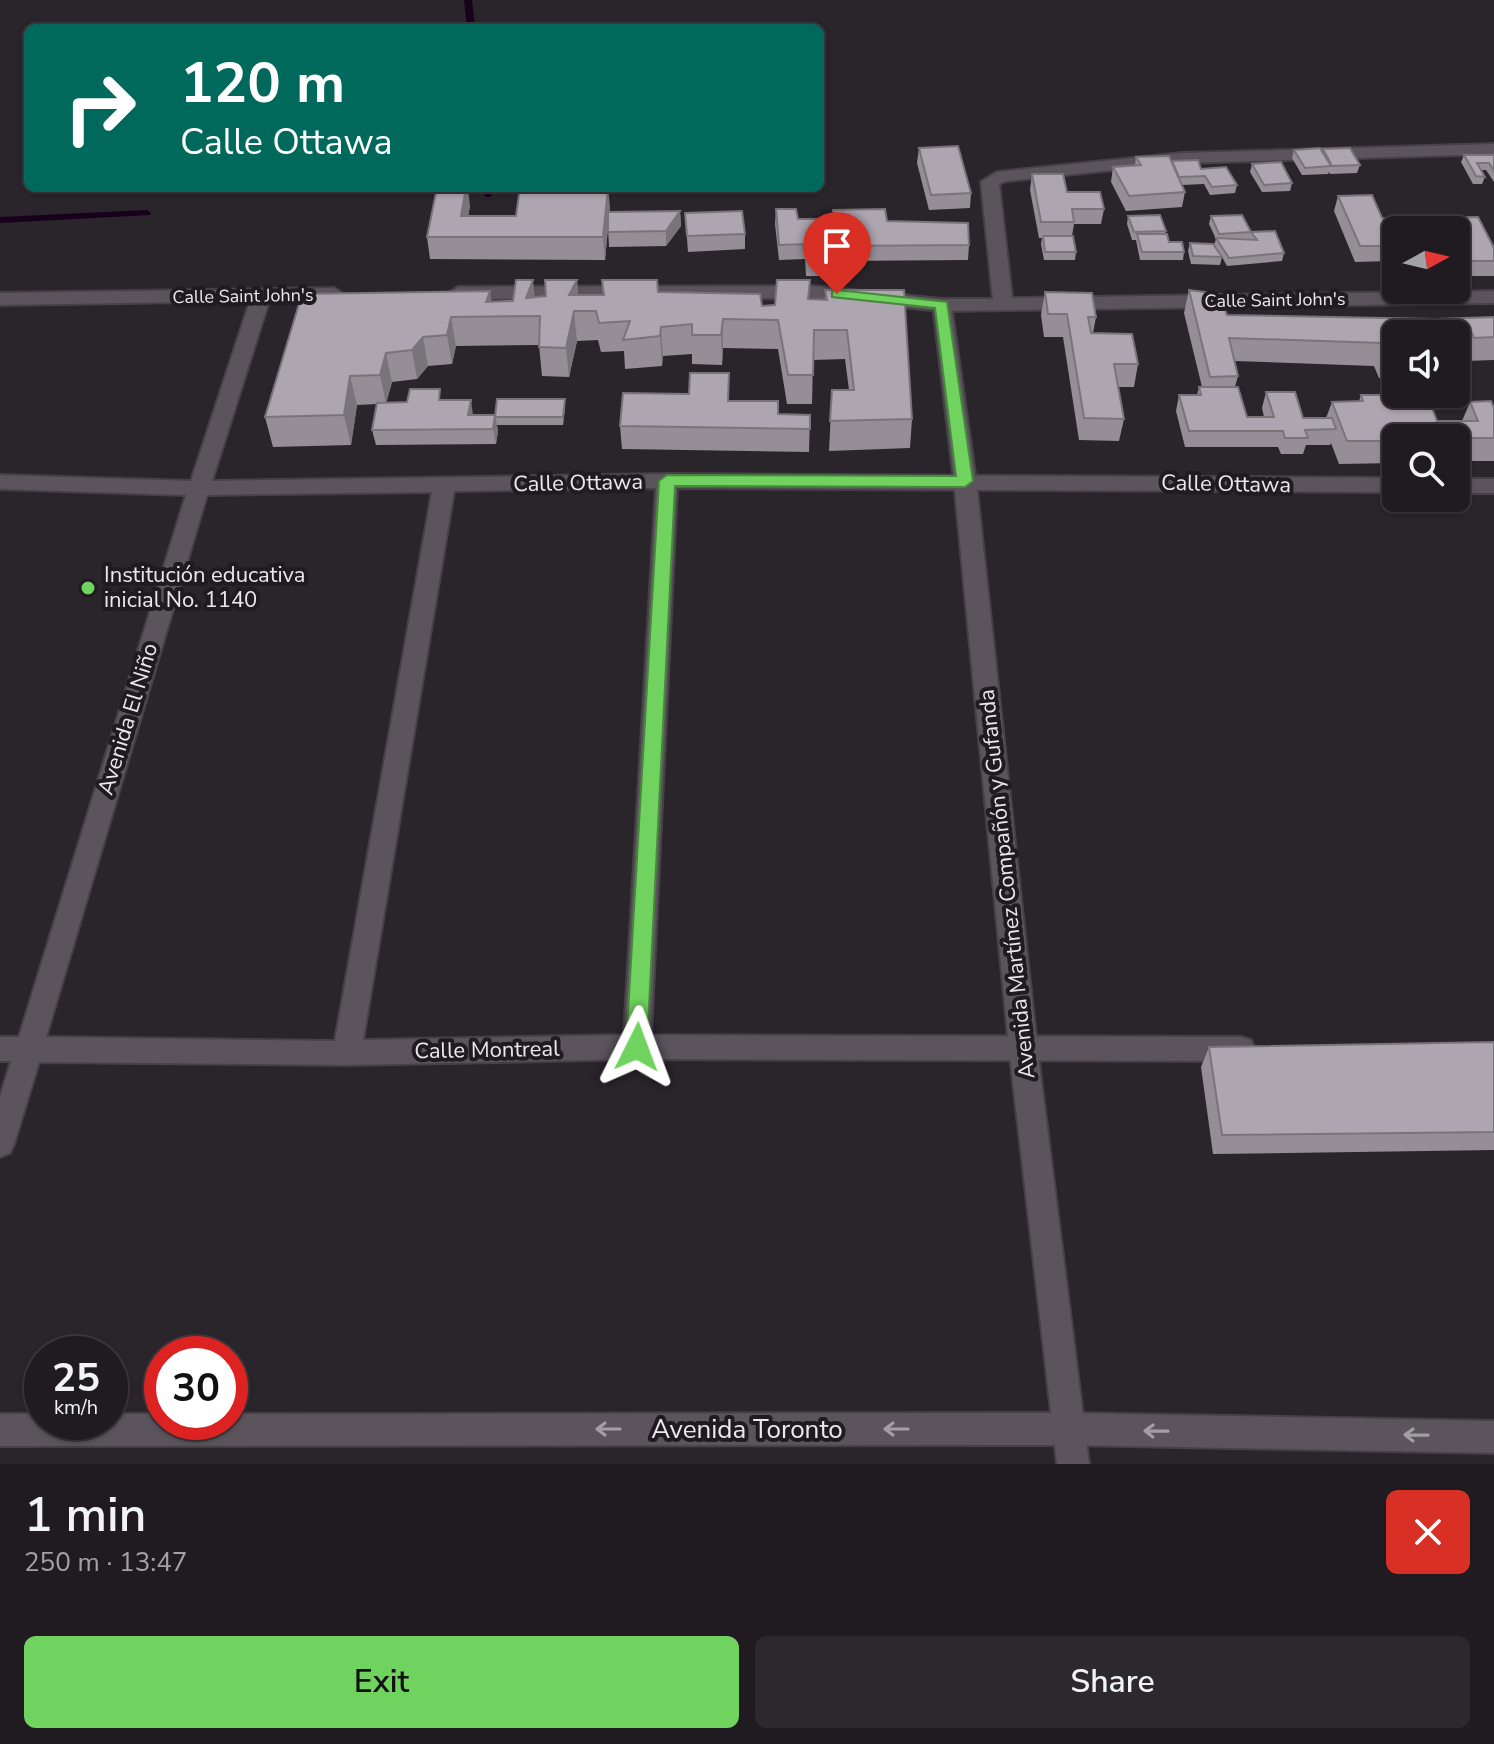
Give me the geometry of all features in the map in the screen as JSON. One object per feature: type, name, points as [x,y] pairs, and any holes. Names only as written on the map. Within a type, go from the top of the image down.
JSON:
[{"type":"street","points":[[1003,305],[990,182],[1003,176],[1182,158],[1494,149]]},
{"type":"street","name":"Calle Saint John's","points":[[431,293],[811,292],[942,305],[1494,297]]},
{"type":"street","name":"Calle Saint John's","points":[[0,299],[354,294]]},
{"type":"street","name":"Avenida El Niño","points":[[0,1144],[14,1049],[261,295]]},
{"type":"street","name":"Avenida Martínez Compañón y Gufanda","points":[[942,305],[965,481],[1023,1047],[1073,1464]]},
{"type":"street","points":[[637,1047],[667,481]]},
{"type":"street","name":"Calle Ottawa","points":[[0,482],[199,488],[667,481],[1382,485]]},
{"type":"street","points":[[347,1053],[444,485]]},
{"type":"street","points":[[1470,486],[1494,486]]},
{"type":"street","name":"Calle Montreal","points":[[14,1049],[347,1053],[637,1047],[1274,1050]]},
{"type":"street","name":"Avenida Toronto","points":[[0,1430],[1071,1429],[1494,1437]]},
{"type":"building","points":[[958,146],[971,193],[931,195],[919,148]]},
{"type":"building","points":[[1320,148],[1331,166],[1305,168],[1294,150]]},
{"type":"building","points":[[1350,148],[1360,165],[1332,166],[1323,149]]},
{"type":"building","points":[[1464,155],[1494,155],[1494,171],[1489,163],[1477,163],[1485,177],[1476,176]]},
{"type":"building","points":[[1169,156],[1185,192],[1129,196],[1113,167],[1141,165],[1136,157]]},
{"type":"building","points":[[1198,160],[1201,169],[1226,167],[1237,185],[1212,187],[1205,176],[1179,177],[1172,161]]},
{"type":"building","points":[[1281,162],[1292,183],[1264,185],[1252,164]]},
{"type":"building","points":[[1032,174],[1063,174],[1067,192],[1100,192],[1104,209],[1072,209],[1074,222],[1041,222]]},
{"type":"building","points":[[436,192],[465,192],[461,216],[516,216],[519,192],[608,192],[603,237],[427,237]]},
{"type":"building","points":[[1372,195],[1382,218],[1382,246],[1360,246],[1338,196]]},
{"type":"building","points":[[776,209],[796,209],[798,219],[834,219],[833,210],[885,209],[887,221],[968,223],[969,245],[833,246],[834,260],[807,261],[805,244],[779,245]]},
{"type":"building","points":[[680,211],[666,231],[608,232],[608,212]]},
{"type":"building","points":[[742,211],[745,234],[687,236],[685,213]]},
{"type":"building","points":[[1160,215],[1166,231],[1134,232],[1128,216]]},
{"type":"building","points":[[1242,215],[1251,232],[1219,234],[1211,216]]},
{"type":"building","points":[[1470,217],[1478,217],[1494,248],[1494,261],[1470,261]]},
{"type":"building","points":[[1275,231],[1284,253],[1229,258],[1216,238],[1257,240],[1251,232]]},
{"type":"building","points":[[1137,234],[1167,234],[1169,242],[1182,242],[1184,252],[1142,252]]},
{"type":"building","points":[[1043,236],[1073,236],[1076,252],[1045,252]]},
{"type":"building","points":[[1190,243],[1213,244],[1222,257],[1193,256]]},
{"type":"building","points":[[516,280],[533,280],[526,298],[546,296],[545,280],[577,280],[569,295],[604,295],[602,280],[657,280],[658,292],[760,294],[762,306],[775,305],[777,280],[810,280],[808,299],[827,300],[825,290],[904,290],[912,419],[830,421],[832,390],[854,390],[847,330],[814,330],[813,375],[788,375],[778,320],[723,319],[721,335],[692,335],[692,324],[661,327],[660,336],[623,340],[630,321],[599,323],[596,311],[574,311],[566,348],[539,347],[540,316],[451,317],[447,335],[423,337],[412,350],[386,353],[380,375],[350,376],[344,415],[265,417],[302,294],[490,291],[486,302],[513,301]]},
{"type":"building","points":[[1189,290],[1219,294],[1227,315],[1435,319],[1494,317],[1494,337],[1474,338],[1470,320],[1382,320],[1382,343],[1229,338],[1238,376],[1210,377]]},
{"type":"building","points":[[1045,292],[1092,293],[1096,317],[1088,317],[1091,333],[1132,334],[1138,364],[1114,364],[1124,419],[1084,418],[1067,314],[1048,314]]},
{"type":"building","points":[[690,373],[729,373],[728,401],[778,401],[778,414],[810,415],[810,429],[620,426],[623,393],[689,394]]},
{"type":"building","points":[[1199,387],[1238,387],[1247,417],[1274,417],[1266,392],[1295,392],[1303,418],[1332,418],[1336,429],[1305,430],[1308,438],[1285,438],[1283,431],[1189,431],[1179,395],[1201,395]]},
{"type":"building","points":[[410,389],[440,389],[439,400],[471,400],[468,415],[495,415],[493,429],[372,430],[377,403],[407,402]]},
{"type":"building","points":[[1361,395],[1382,395],[1382,408],[1432,408],[1437,421],[1478,421],[1470,402],[1491,401],[1494,408],[1494,438],[1470,438],[1470,424],[1382,424],[1382,441],[1347,441],[1332,402],[1363,401]]},
{"type":"building","points":[[497,399],[565,399],[563,417],[495,417]]},
{"type":"building","points":[[1494,1042],[1494,1132],[1222,1135],[1209,1047]]},
{"type":"waterway","points":[[468,0],[471,24]]},
{"type":"waterway","points":[[0,220],[147,213]]},
{"type":"place","name":"Institución educativa inicial No. 1140","points":[[88,588]]},
{"type":"route","points":[[637,1047],[667,481],[965,481],[942,305],[837,294]]}]
